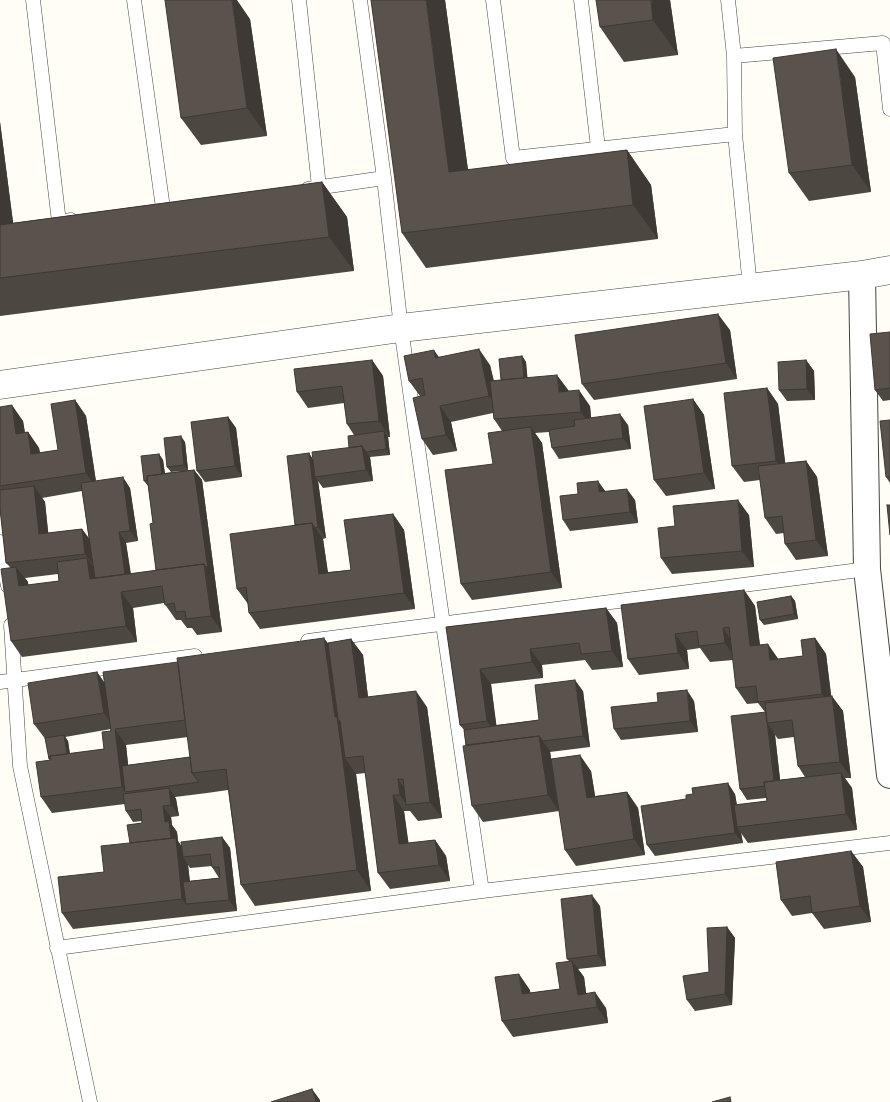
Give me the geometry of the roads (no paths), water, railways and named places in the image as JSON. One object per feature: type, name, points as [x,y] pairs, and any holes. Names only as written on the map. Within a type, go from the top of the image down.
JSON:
[{"type":"street","points":[[0,385],[401,328],[862,275],[890,270]]},
{"type":"street","points":[[862,275],[867,569],[890,775]]},
{"type":"lane","points":[[33,0],[59,222],[87,218]]},
{"type":"lane","points":[[134,0],[163,208]]},
{"type":"lane","points":[[299,0],[319,187]]},
{"type":"lane","points":[[360,0],[384,178],[401,328],[482,891]]},
{"type":"lane","points":[[493,0],[513,158],[736,134]]},
{"type":"lane","points":[[580,0],[598,148]]},
{"type":"lane","points":[[728,0],[734,56],[736,134],[750,287]]},
{"type":"lane","points":[[734,56],[882,43],[890,109]]},
{"type":"lane","points":[[300,190],[384,178]]},
{"type":"lane","points":[[0,542],[10,593],[20,766],[90,1102]]},
{"type":"lane","points":[[297,643],[867,569]]},
{"type":"lane","points":[[0,682],[209,654]]},
{"type":"lane","points":[[57,948],[482,891],[890,843]]}]
